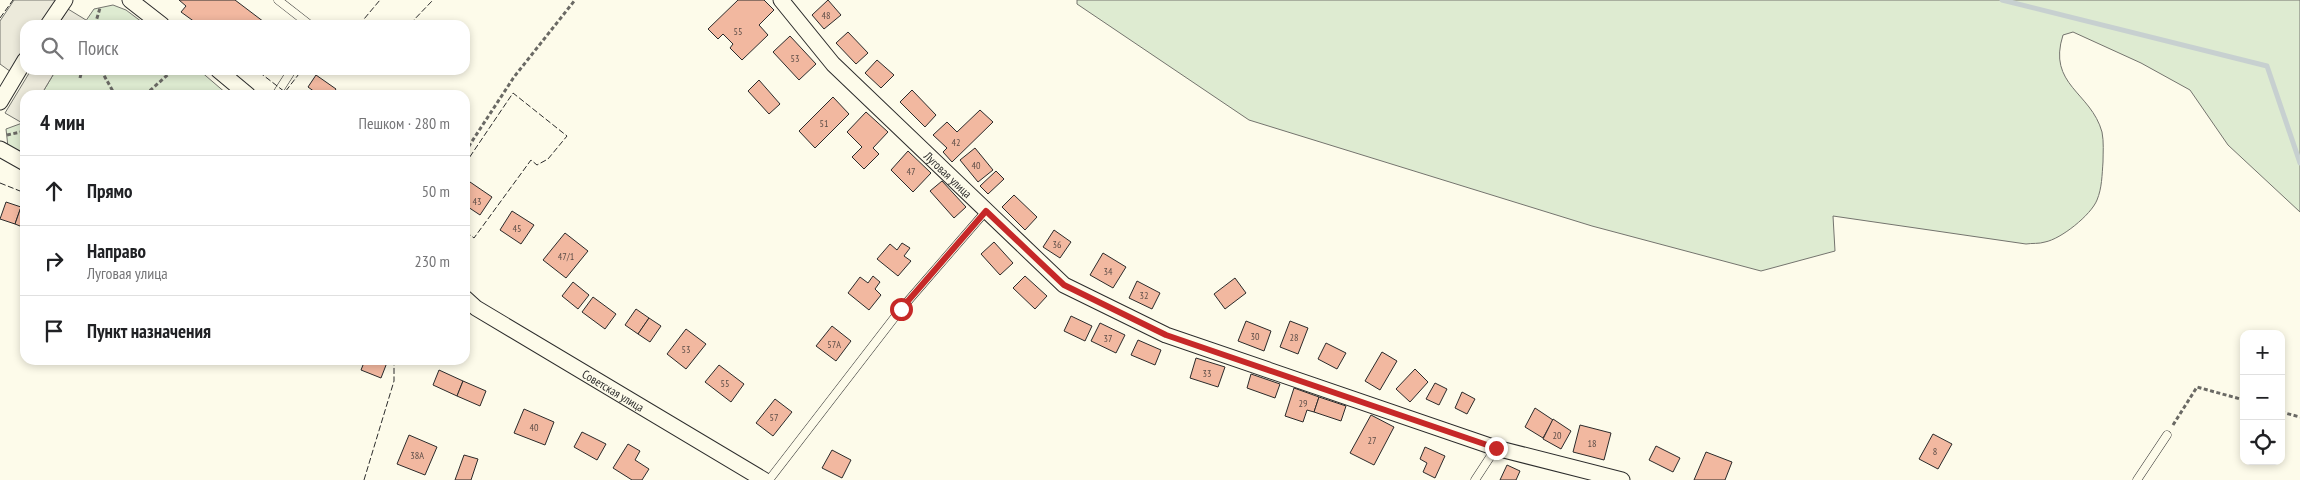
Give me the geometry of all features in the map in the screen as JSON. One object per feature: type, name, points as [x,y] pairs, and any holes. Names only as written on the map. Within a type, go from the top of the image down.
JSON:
[{"type":"street","points":[[51,20],[65,0]]},
{"type":"street","points":[[130,0],[156,20]]},
{"type":"street","name":"Луговая улица","points":[[781,0],[833,64],[1064,285],[1166,335],[1496,448],[1622,480]]},
{"type":"street","points":[[0,102],[6,83],[20,66]]},
{"type":"street","points":[[224,75],[242,90]]},
{"type":"street","points":[[2,142],[20,158]]},
{"type":"street","name":"Советская улица","points":[[470,303],[476,308],[764,480]]},
{"type":"lane","points":[[278,0],[304,20]]},
{"type":"lane","points":[[279,90],[289,75]]},
{"type":"lane","points":[[769,480],[901,309],[986,211]]},
{"type":"lane","points":[[2136,480],[2167,435]]},
{"type":"lane","points":[[1475,480],[1496,448]]},
{"type":"path","points":[[470,144],[514,77],[575,0]]},
{"type":"path","points":[[96,20],[100,8]]},
{"type":"path","points":[[104,75],[112,90]]},
{"type":"path","points":[[151,90],[167,75]]},
{"type":"path","points":[[2,142],[20,133]]},
{"type":"path","points":[[2167,435],[2197,386],[2240,399]]},
{"type":"path","points":[[2285,413],[2300,417]]},
{"type":"green space","points":[[1077,0],[2300,0],[2300,212],[2228,145],[2190,90],[2141,63],[2073,32],[2063,35],[2060,52],[2061,66],[2065,77],[2097,118],[2103,140],[2100,191],[2094,206],[2075,225],[2052,240],[2026,244],[1833,216],[1835,251],[1761,271],[1592,226],[1249,120],[1077,4]]},
{"type":"green space","points":[[113,5],[126,10],[139,20],[86,20],[94,9]]},
{"type":"green space","points":[[53,75],[205,75],[222,90],[44,90]]},
{"type":"green space","points":[[20,124],[20,153],[8,147],[6,129]]},
{"type":"shaded area","points":[[14,0],[60,0],[46,20],[20,20],[20,58],[11,72],[0,64],[0,21]]},
{"type":"shaded area","points":[[68,9],[86,20],[61,20]]},
{"type":"shaded area","points":[[28,75],[53,75],[44,90],[20,90],[20,122],[5,113]]},
{"type":"building","points":[[179,0],[235,0],[261,20],[192,20],[181,12],[186,6]]},
{"type":"building","points":[[738,0],[764,0],[774,10],[759,25],[768,35],[742,60],[730,48],[733,44],[723,34],[718,39],[708,29]]},
{"type":"building","points":[[828,0],[841,15],[824,29],[812,15]]},
{"type":"building","points":[[848,32],[868,53],[856,64],[836,43]]},
{"type":"building","points":[[790,36],[816,64],[799,80],[773,52]]},
{"type":"building","points":[[877,60],[894,75],[881,88],[865,73]]},
{"type":"building","points":[[316,75],[336,89],[312,90],[308,87]]},
{"type":"building","points":[[759,80],[780,104],[769,114],[748,91]]},
{"type":"building","points":[[912,90],[936,115],[925,127],[900,102]]},
{"type":"building","points":[[833,97],[849,114],[815,148],[799,131]]},
{"type":"building","points":[[980,110],[993,122],[952,162],[943,152],[947,148],[933,135],[947,122],[957,132]]},
{"type":"building","points":[[866,112],[888,132],[873,148],[879,154],[864,169],[852,157],[862,147],[847,132]]},
{"type":"building","points":[[975,148],[993,170],[978,182],[960,160]]},
{"type":"building","points":[[908,151],[931,173],[913,192],[891,170]]},
{"type":"building","points":[[996,171],[1004,179],[988,194],[980,186]]},
{"type":"building","points":[[942,181],[966,207],[954,218],[930,191]]},
{"type":"building","points":[[470,182],[492,197],[480,215],[470,208]]},
{"type":"building","points":[[1014,195],[1037,217],[1025,230],[1002,207]]},
{"type":"building","points":[[6,202],[20,207],[15,224],[0,219]]},
{"type":"building","points":[[20,210],[20,226],[15,224]]},
{"type":"building","points":[[512,211],[534,225],[521,244],[500,230]]},
{"type":"building","points":[[1054,230],[1071,242],[1060,258],[1043,247]]},
{"type":"building","points":[[565,233],[588,251],[566,278],[543,260]]},
{"type":"building","points":[[994,242],[1013,263],[1000,275],[981,254]]},
{"type":"building","points":[[902,243],[910,248],[904,256],[911,261],[898,276],[877,259],[890,244],[897,250]]},
{"type":"building","points":[[1103,253],[1126,267],[1113,288],[1090,275]]},
{"type":"building","points":[[873,276],[880,282],[875,289],[881,295],[869,310],[848,293],[860,277],[868,283]]},
{"type":"building","points":[[1025,276],[1047,296],[1035,309],[1013,288]]},
{"type":"building","points":[[1235,278],[1246,293],[1225,309],[1214,294]]},
{"type":"building","points":[[1137,281],[1160,293],[1152,309],[1129,298]]},
{"type":"building","points":[[573,282],[589,295],[578,309],[562,296]]},
{"type":"building","points":[[593,297],[616,314],[605,329],[582,312]]},
{"type":"building","points":[[636,309],[649,318],[638,334],[625,325]]},
{"type":"building","points":[[1071,316],[1092,326],[1085,341],[1064,331]]},
{"type":"building","points":[[649,318],[661,326],[650,342],[638,334]]},
{"type":"building","points":[[1246,321],[1271,331],[1264,351],[1238,341]]},
{"type":"building","points":[[1290,321],[1308,328],[1298,354],[1280,347]]},
{"type":"building","points":[[1100,323],[1125,335],[1116,353],[1091,341]]},
{"type":"building","points":[[832,326],[851,341],[836,361],[816,346]]},
{"type":"building","points":[[686,329],[706,344],[686,369],[667,354]]},
{"type":"building","points":[[1138,340],[1161,350],[1155,365],[1131,355]]},
{"type":"building","points":[[1326,343],[1346,353],[1337,369],[1318,359]]},
{"type":"building","points":[[1382,352],[1397,361],[1380,390],[1365,381]]},
{"type":"building","points":[[1196,358],[1225,367],[1218,387],[1190,378]]},
{"type":"building","points":[[363,365],[386,365],[381,378],[361,370]]},
{"type":"building","points":[[719,365],[744,384],[731,402],[705,382]]},
{"type":"building","points":[[1415,369],[1428,382],[1410,402],[1396,389]]},
{"type":"building","points":[[439,370],[463,381],[457,396],[433,385]]},
{"type":"building","points":[[1251,374],[1280,384],[1275,398],[1247,388]]},
{"type":"building","points":[[463,381],[486,391],[480,406],[457,396]]},
{"type":"building","points":[[1435,383],[1447,389],[1439,405],[1426,399]]},
{"type":"building","points":[[1294,388],[1319,397],[1314,412],[1307,410],[1303,422],[1285,416]]},
{"type":"building","points":[[1462,392],[1475,399],[1467,414],[1455,408]]},
{"type":"building","points":[[1319,397],[1346,406],[1341,421],[1314,412]]},
{"type":"building","points":[[775,399],[792,412],[773,436],[756,423]]},
{"type":"building","points":[[1535,408],[1553,420],[1543,438],[1525,427]]},
{"type":"building","points":[[524,409],[554,422],[545,445],[514,433]]},
{"type":"building","points":[[1371,415],[1394,427],[1374,465],[1350,453]]},
{"type":"building","points":[[1553,419],[1571,431],[1561,449],[1543,439]]},
{"type":"building","points":[[1580,425],[1611,433],[1604,460],[1573,452]]},
{"type":"building","points":[[582,432],[606,444],[597,460],[574,447]]},
{"type":"building","points":[[1933,434],[1952,444],[1938,469],[1919,459]]},
{"type":"building","points":[[409,435],[437,447],[425,475],[397,464]]},
{"type":"building","points":[[628,444],[640,451],[635,460],[649,469],[642,480],[632,480],[613,468]]},
{"type":"building","points":[[1656,446],[1680,458],[1673,472],[1649,460]]},
{"type":"building","points":[[1425,447],[1445,456],[1435,478],[1423,472],[1427,463],[1420,459]]},
{"type":"building","points":[[832,450],[851,460],[842,478],[822,468]]},
{"type":"building","points":[[1706,452],[1732,462],[1725,480],[1694,480]]},
{"type":"building","points":[[464,455],[478,459],[471,480],[455,480]]},
{"type":"building","points":[[1507,465],[1520,471],[1516,480],[1500,480]]},
{"type":"waterway","points":[[2002,0],[2267,66],[2300,163]]},
{"type":"fence","points":[[0,18],[13,0]]},
{"type":"fence","points":[[363,20],[380,0]]},
{"type":"fence","points":[[414,20],[433,0]]},
{"type":"fence","points":[[263,75],[282,90]]},
{"type":"fence","points":[[287,90],[298,75]]},
{"type":"fence","points":[[470,157],[513,93],[567,136],[548,159],[537,165],[531,160],[474,238],[470,235]]},
{"type":"fence","points":[[0,183],[20,191]]},
{"type":"fence","points":[[364,480],[394,381],[394,365]]},
{"type":"route","points":[[901,309],[986,211],[1064,285],[1166,335],[1496,448]]}]
